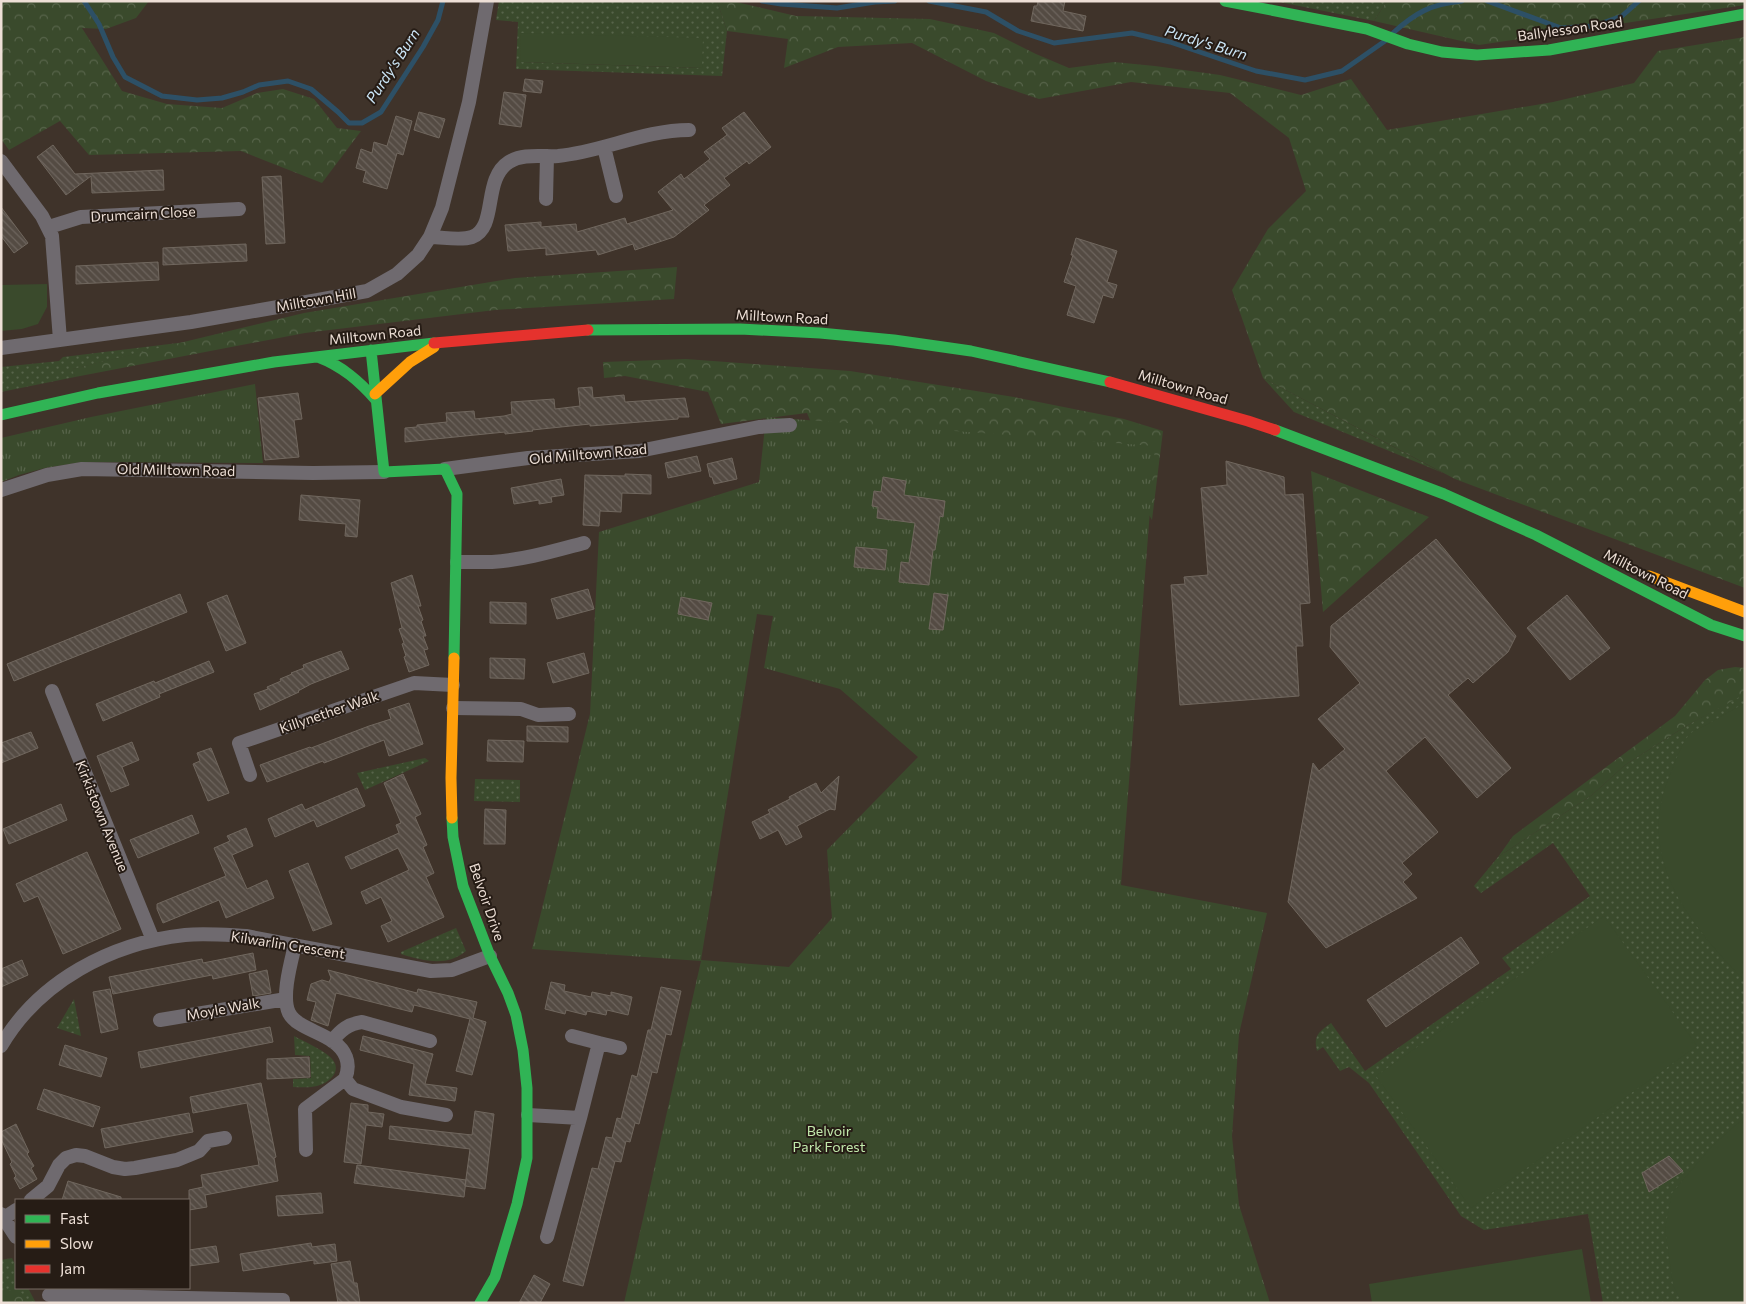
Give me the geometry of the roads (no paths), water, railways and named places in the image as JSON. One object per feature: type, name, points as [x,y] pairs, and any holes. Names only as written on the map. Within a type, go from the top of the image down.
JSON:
[{"type":"main road","name":"Ballylesson Road","points":[[1225,1],[1366,28],[1408,44],[1442,52],[1477,55],[1549,50],[1745,14]]},
{"type":"main road","name":"Milltown Road","points":[[1,415],[98,393],[185,377],[316,356],[444,342],[593,330],[740,329],[820,333],[894,340],[971,351],[1126,386],[1248,421],[1306,440],[1434,489],[1536,535],[1711,625],[1745,636]]},
{"type":"main road","points":[[376,397],[392,376],[414,358],[444,342]]},
{"type":"main road","points":[[371,350],[384,472]]},
{"type":"main road","points":[[316,356],[343,368],[376,397]]},
{"type":"main road","name":"Old Milltown Road","points":[[384,472],[445,469]]},
{"type":"main road","name":"Belvoir Drive","points":[[445,469],[457,494],[451,778],[453,837],[463,886],[490,956],[516,1015],[528,1088],[527,1158],[517,1204],[495,1277],[480,1303]]},
{"type":"main road","name":"Milltown Road","points":[[1536,535],[1745,612]]},
{"type":"street","name":"Milltown Hill","points":[[1,348],[191,322],[367,290],[397,274],[418,255],[430,237],[442,208],[468,102],[487,1]]},
{"type":"street","points":[[430,237],[474,237],[480,232],[487,220],[497,172],[511,160],[523,157],[558,156],[604,147],[661,131],[689,130]]},
{"type":"street","points":[[604,147],[616,196]]},
{"type":"street","points":[[546,199],[547,156]]},
{"type":"street","points":[[1,161],[49,227],[52,236],[56,263],[60,340]]},
{"type":"street","name":"Drumcairn Close","points":[[49,227],[81,217],[239,209]]},
{"type":"street","name":"Old Milltown Road","points":[[445,469],[528,458],[639,451],[759,426],[790,425]]},
{"type":"street","name":"Old Milltown Road","points":[[1,490],[47,475],[82,469],[313,473],[384,472]]},
{"type":"street","points":[[457,562],[493,562],[551,552],[584,543]]},
{"type":"street","name":"Killynether Walk","points":[[250,775],[238,743],[414,683],[453,685]]},
{"type":"street","name":"Kirkistown Avenue","points":[[52,691],[153,940]]},
{"type":"street","points":[[453,708],[522,709],[538,715],[569,714]]},
{"type":"street","name":"Kilwarlin Crescent","points":[[1,1046],[9,1033],[38,1000],[81,967],[104,955],[153,940],[186,935],[217,934],[246,936],[431,971],[452,970],[490,956]]},
{"type":"street","points":[[295,945],[286,998],[289,1014],[295,1020],[340,1047],[348,1063],[348,1073],[345,1079],[305,1110],[306,1150]]},
{"type":"street","name":"Moyle Walk","points":[[160,1020],[286,998]]},
{"type":"street","points":[[332,1041],[346,1027],[362,1022],[430,1041]]},
{"type":"street","points":[[572,1036],[620,1048]]},
{"type":"street","points":[[547,1237],[599,1043]]},
{"type":"street","points":[[345,1079],[353,1090],[401,1107],[446,1114]]},
{"type":"street","points":[[528,1116],[580,1118]]},
{"type":"street","points":[[32,1199],[48,1186],[59,1165],[66,1158],[76,1155],[85,1156],[113,1167],[136,1168],[178,1160],[199,1151],[208,1142],[225,1138]]},
{"type":"street","points":[[15,1210],[3,1216],[15,1235]]},
{"type":"street","points":[[49,1295],[283,1300],[283,1303]]},
{"type":"waterway","name":"Purdy's Burn","points":[[84,1],[99,24],[113,57],[125,77],[162,96],[197,100],[222,98],[259,85],[288,81],[311,89],[349,123],[362,123],[381,112],[423,47],[438,20],[443,1]]},
{"type":"waterway","name":"Purdy's Burn","points":[[762,1],[837,8],[895,1]]},
{"type":"waterway","name":"Purdy's Burn","points":[[929,1],[986,12],[1018,31],[1054,43],[1132,33],[1170,42],[1256,71],[1305,80],[1342,71],[1385,41]]},
{"type":"waterway","name":"Purdy's Burn","points":[[1393,33],[1416,15],[1432,7],[1462,1]]},
{"type":"waterway","name":"Purdy's Burn","points":[[1487,1],[1561,28],[1594,26],[1622,16],[1639,1]]},
{"type":"park label","name":"Belvoir Park Forest","points":[[829,1140]]}]
